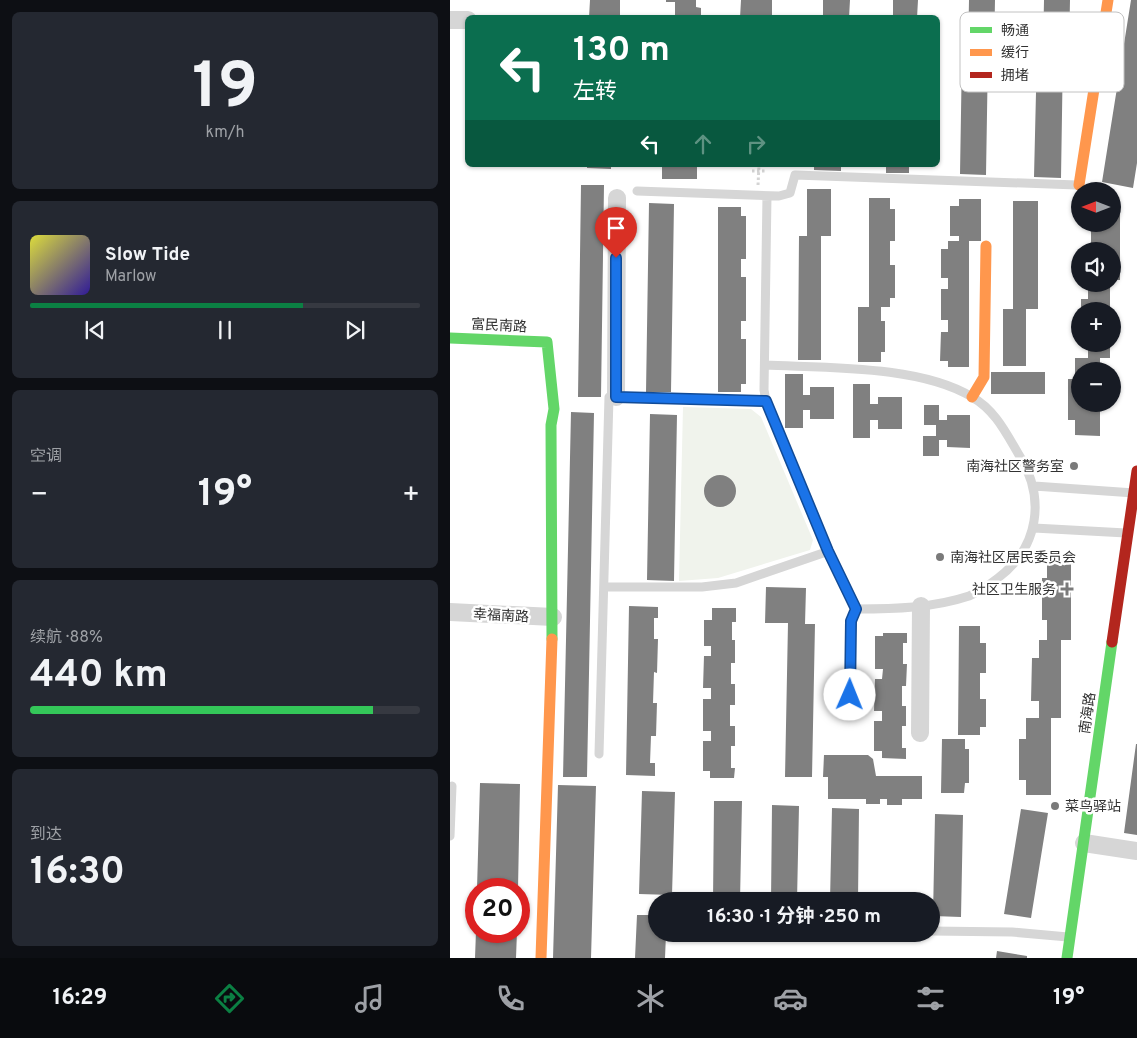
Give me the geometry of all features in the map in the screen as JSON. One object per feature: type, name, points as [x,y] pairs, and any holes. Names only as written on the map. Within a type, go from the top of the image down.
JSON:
[{"type":"street","points":[[450,20],[465,20]]},
{"type":"street","points":[[1079,182],[1094,92]]},
{"type":"street","points":[[616,397],[617,198]]},
{"type":"street","points":[[972,397],[984,376],[986,246]]},
{"type":"street","name":"富民南路","points":[[450,338],[547,342],[554,408],[551,425],[552,617]]},
{"type":"street","name":"南海路","points":[[1066,958],[1137,472]]},
{"type":"street","points":[[920,733],[921,606]]},
{"type":"street","name":"幸福南路","points":[[450,612],[552,617]]},
{"type":"street","points":[[541,958],[552,617]]},
{"type":"street","points":[[1084,843],[1137,851]]},
{"type":"lane","points":[[637,191],[763,196],[790,193],[794,185],[795,175],[1071,185]]},
{"type":"lane","points":[[763,196],[766,401],[828,551],[856,609],[851,621],[850,695]]},
{"type":"lane","points":[[765,365],[908,375],[938,382],[972,397],[993,413],[1028,468],[1034,486],[1036,516],[1034,528],[1008,570],[986,587],[970,595],[921,606],[856,609]]},
{"type":"lane","points":[[599,754],[609,397],[766,401]]},
{"type":"lane","points":[[1034,486],[1134,493]]},
{"type":"lane","points":[[1034,528],[1128,533]]},
{"type":"lane","points":[[605,587],[702,587],[736,583],[828,551]]},
{"type":"lane","points":[[450,836],[452,786]]},
{"type":"lane","points":[[940,931],[1012,932],[1070,937]]},
{"type":"path","points":[[759,167],[763,196]]},
{"type":"path","points":[[752,170],[766,171]]},
{"type":"shaded area","points":[[683,407],[751,409],[761,417],[813,540],[810,550],[718,578],[679,581]]},
{"type":"building","points":[[590,0],[620,0],[620,15],[589,15]]},
{"type":"building","points":[[666,0],[696,0],[696,7],[701,8],[701,15],[675,15],[675,2],[666,2]]},
{"type":"building","points":[[741,0],[772,0],[772,15],[740,15]]},
{"type":"building","points":[[823,0],[850,0],[849,15],[823,15]]},
{"type":"building","points":[[893,0],[918,0],[917,15],[893,15]]},
{"type":"building","points":[[969,0],[995,0],[995,12],[969,12]]},
{"type":"building","points":[[1044,0],[1070,0],[1070,12],[1044,12]]},
{"type":"building","points":[[1131,0],[1137,0],[1137,163],[1133,188],[1121,186],[1121,182],[1102,182],[1116,92],[1124,92],[1124,44]]},
{"type":"building","points":[[961,92],[987,92],[986,175],[960,174]]},
{"type":"building","points":[[1036,92],[1062,92],[1061,178],[1034,177]]},
{"type":"building","points":[[611,167],[611,169],[587,168]]},
{"type":"building","points":[[662,167],[697,167],[697,179],[662,179]]},
{"type":"building","points":[[814,167],[841,167],[841,171],[814,170]]},
{"type":"building","points":[[886,167],[909,167],[909,173],[886,173]]},
{"type":"building","points":[[581,185],[604,185],[601,397],[578,397]]},
{"type":"building","points":[[807,189],[831,189],[831,236],[821,236],[821,360],[798,360],[799,236],[807,236]]},
{"type":"building","points":[[869,198],[890,198],[890,209],[895,209],[895,241],[890,241],[890,265],[895,265],[895,298],[890,298],[890,307],[881,307],[881,321],[885,321],[885,352],[881,352],[881,362],[858,362],[858,307],[869,307]]},
{"type":"building","points":[[959,199],[981,199],[981,241],[969,241],[969,367],[948,367],[948,361],[940,361],[941,332],[948,332],[948,320],[941,320],[941,289],[948,289],[948,278],[941,278],[941,249],[948,249],[948,241],[959,241],[959,236],[950,236],[950,206],[959,206]]},
{"type":"building","points":[[1013,201],[1038,201],[1038,309],[1026,309],[1026,366],[1003,366],[1003,309],[1013,309]]},
{"type":"building","points":[[649,203],[674,204],[671,392],[646,392]]},
{"type":"building","points":[[718,207],[741,207],[741,216],[746,216],[746,259],[741,259],[741,277],[746,277],[746,321],[741,321],[741,339],[746,339],[746,384],[741,384],[741,392],[718,392]]},
{"type":"building","points":[[1091,232],[1120,232],[1120,242],[1091,242]]},
{"type":"building","points":[[1088,292],[1110,292],[1110,302],[1081,302],[1081,299],[1088,299]]},
{"type":"building","points":[[1088,352],[1110,352],[1110,358],[1100,358],[1100,362],[1075,362],[1075,358],[1088,358]]},
{"type":"building","points":[[991,372],[1045,372],[1045,394],[991,394]]},
{"type":"building","points":[[785,374],[803,374],[803,395],[810,395],[810,387],[834,387],[834,419],[810,419],[810,410],[803,410],[803,428],[785,428]]},
{"type":"building","points":[[1068,379],[1071,379],[1071,412],[1100,412],[1100,436],[1075,435],[1075,420],[1068,420]]},
{"type":"building","points":[[853,384],[870,384],[870,404],[878,404],[878,397],[902,397],[902,429],[878,429],[878,420],[870,420],[870,438],[853,438]]},
{"type":"building","points":[[924,405],[939,405],[939,420],[947,420],[947,415],[970,415],[970,448],[947,447],[947,440],[939,440],[939,456],[923,456],[923,436],[936,436],[936,425],[924,425]]},
{"type":"building","points":[[571,412],[594,413],[587,777],[563,777]]},
{"type":"building","points":[[650,414],[677,415],[674,581],[647,580]]},
{"type":"building","points":[[720,475],[726,476],[731,480],[735,485],[735,497],[731,502],[726,506],[720,507],[714,506],[709,502],[705,497],[704,491],[705,485],[709,480],[714,476]]},
{"type":"building","points":[[1047,561],[1071,561],[1071,640],[1061,640],[1061,718],[1051,718],[1051,795],[1026,795],[1026,780],[1019,780],[1019,739],[1026,739],[1026,718],[1039,718],[1039,701],[1031,701],[1032,658],[1039,658],[1039,640],[1047,640],[1047,620],[1042,620],[1042,578],[1047,578]]},
{"type":"building","points":[[766,587],[806,588],[805,624],[815,624],[812,777],[785,777],[788,623],[765,623]]},
{"type":"building","points":[[629,606],[658,607],[658,618],[654,618],[654,639],[658,639],[657,673],[654,672],[653,703],[657,703],[656,736],[651,736],[650,763],[655,763],[655,776],[626,775]]},
{"type":"building","points":[[712,608],[736,608],[736,622],[732,622],[732,640],[735,640],[735,663],[731,663],[731,684],[735,684],[735,705],[730,705],[730,726],[735,726],[735,746],[731,746],[731,768],[735,768],[734,778],[710,778],[710,771],[703,771],[703,741],[711,741],[711,731],[703,731],[703,699],[711,699],[711,688],[703,688],[704,656],[711,656],[711,646],[704,646],[704,620],[712,620]]},
{"type":"building","points":[[959,626],[980,626],[980,643],[986,643],[986,673],[980,673],[980,699],[986,699],[986,727],[980,727],[980,735],[958,735]]},
{"type":"building","points":[[883,633],[907,633],[907,643],[903,643],[903,664],[907,664],[906,686],[902,686],[902,706],[906,706],[906,726],[902,726],[902,748],[906,748],[906,759],[882,758],[882,751],[874,751],[874,721],[882,721],[882,711],[874,711],[875,679],[882,679],[883,669],[875,669],[875,636],[883,636]]},
{"type":"building","points":[[942,739],[965,739],[965,749],[969,749],[969,783],[965,783],[964,793],[941,793]]},
{"type":"building","points":[[1137,744],[1137,835],[1124,833]]},
{"type":"building","points":[[824,755],[868,755],[873,759],[876,776],[922,776],[922,799],[902,799],[902,805],[887,805],[887,799],[880,799],[880,804],[866,804],[866,799],[828,799],[828,777],[823,777]]},
{"type":"building","points":[[480,783],[520,784],[518,878],[477,878]]},
{"type":"building","points":[[558,785],[596,786],[591,958],[553,958]]},
{"type":"building","points":[[642,791],[675,792],[672,892],[639,894]]},
{"type":"building","points":[[714,801],[742,801],[740,892],[713,892]]},
{"type":"building","points":[[772,805],[799,806],[797,892],[771,892]]},
{"type":"building","points":[[832,808],[859,809],[858,892],[830,892]]},
{"type":"building","points":[[1021,809],[1048,813],[1031,918],[1004,914]]},
{"type":"building","points":[[935,814],[963,815],[961,917],[940,916],[940,892],[933,892]]},
{"type":"building","points":[[637,915],[648,915],[648,942],[666,942],[665,958],[635,958]]},
{"type":"building","points":[[476,943],[517,943],[516,958],[475,958]]},
{"type":"building","points":[[997,951],[1027,956],[1027,958],[996,958]]},
{"type":"traffic: fast","points":[[450,338],[547,342],[554,409],[551,425],[552,639]]},
{"type":"traffic: fast","points":[[1067,958],[1112,642]]},
{"type":"traffic: slow","points":[[1106,12],[1108,0]]},
{"type":"traffic: slow","points":[[1079,182],[1094,92]]},
{"type":"traffic: slow","points":[[972,397],[984,377],[986,246]]},
{"type":"traffic: slow","points":[[541,958],[552,639]]},
{"type":"traffic: jam","points":[[1112,642],[1137,471]]},
{"type":"place","name":"南海社区警务室","points":[[1074,466]]},
{"type":"place","name":"南海社区居民委员会","points":[[940,557]]},
{"type":"place","name":"社区卫生服务","points":[[1067,589]]},
{"type":"place","name":"菜鸟驿站","points":[[1055,806]]},
{"type":"route","points":[[616,258],[616,397],[766,401],[828,551],[856,609],[851,621],[850,695]]}]
